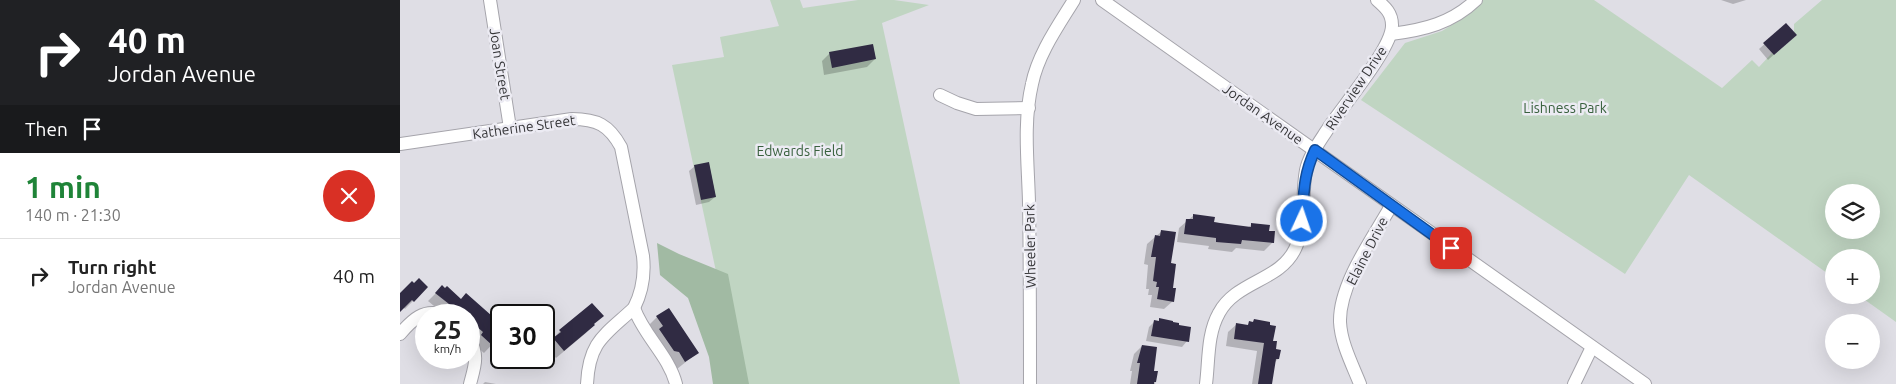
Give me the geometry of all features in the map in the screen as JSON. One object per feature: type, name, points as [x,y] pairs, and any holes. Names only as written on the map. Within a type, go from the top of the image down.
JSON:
[{"type":"street","name":"Joan Street","points":[[490,0],[510,128]]},
{"type":"street","name":"Wheeler Park","points":[[1030,384],[1028,108],[1032,84],[1041,58],[1074,0]]},
{"type":"street","name":"Jordan Avenue","points":[[1102,0],[1645,384]]},
{"type":"street","name":"Riverview Drive","points":[[1206,384],[1213,326],[1222,308],[1241,289],[1280,269],[1295,249],[1300,236],[1307,168],[1315,150],[1391,34],[1390,15],[1386,7],[1377,0]]},
{"type":"street","points":[[1391,34],[1416,31],[1435,26],[1463,11],[1476,0]]},
{"type":"street","points":[[940,95],[957,104],[976,108],[1028,108]]},
{"type":"street","name":"Katherine Street","points":[[400,144],[583,119],[594,121],[614,134],[621,147],[625,165],[644,270],[639,299],[634,308],[597,343],[591,354],[587,384]]},
{"type":"street","name":"Elaine Drive","points":[[1360,384],[1342,335],[1340,321],[1342,307],[1355,270],[1391,206]]},
{"type":"street","points":[[634,308],[639,322],[668,365],[676,384]]},
{"type":"street","points":[[400,334],[415,319]]},
{"type":"street","points":[[1574,384],[1592,347]]},
{"type":"street","points":[[470,384],[474,369]]},
{"type":"green space","name":"Edwards Field","points":[[770,0],[800,0],[803,8],[858,0],[894,0],[929,5],[882,23],[960,384],[740,384],[672,65],[724,57],[720,37],[779,26]]},
{"type":"green space","name":"Lishness Park","points":[[1483,0],[1594,0],[1722,88],[1752,60],[1759,67],[1772,53],[1774,55],[1797,35],[1794,32],[1794,24],[1822,0],[1896,0],[1896,322],[1871,304],[1880,304],[1880,249],[1825,249],[1825,272],[1689,175],[1625,274],[1361,100],[1405,43],[1442,31],[1468,15]]},
{"type":"green space","points":[[657,243],[728,274],[749,384],[713,384],[709,357],[688,298],[660,275]]},
{"type":"building","points":[[1786,23],[1797,35],[1774,55],[1763,43]]},
{"type":"building","points":[[873,44],[876,59],[832,68],[829,52]]},
{"type":"building","points":[[709,162],[716,197],[701,200],[694,165]]},
{"type":"building","points":[[1193,214],[1215,217],[1214,222],[1220,223],[1251,227],[1251,223],[1270,225],[1269,231],[1275,231],[1274,243],[1242,240],[1241,244],[1216,242],[1216,238],[1184,234],[1186,219],[1193,219]]},
{"type":"building","points":[[1161,230],[1176,232],[1171,263],[1176,264],[1173,288],[1176,288],[1174,302],[1157,299],[1159,287],[1156,287],[1157,282],[1153,281],[1156,257],[1151,257],[1155,235],[1160,236]]},
{"type":"building","points":[[419,278],[428,287],[414,302],[412,300],[400,312],[400,293],[412,281],[414,283]]},
{"type":"building","points":[[442,285],[445,288],[447,286],[461,299],[466,293],[478,304],[449,304],[435,293]]},
{"type":"building","points":[[592,303],[604,316],[564,351],[555,340],[555,336],[561,332],[559,330]]},
{"type":"building","points":[[480,305],[490,314],[490,343],[481,335],[483,332],[480,329]]},
{"type":"building","points":[[669,308],[699,353],[685,362],[679,352],[674,351],[659,329],[663,326],[656,316]]},
{"type":"building","points":[[1159,318],[1191,327],[1189,342],[1151,336],[1154,320],[1159,321]]},
{"type":"building","points":[[1254,319],[1270,322],[1270,325],[1276,326],[1273,341],[1277,341],[1276,349],[1281,350],[1279,359],[1276,359],[1272,384],[1258,384],[1264,343],[1234,339],[1236,323],[1248,325],[1249,321],[1253,322]]},
{"type":"building","points":[[1142,345],[1157,347],[1154,371],[1158,371],[1154,384],[1137,384],[1140,363],[1137,363]]},
{"type":"route","points":[[1302,221],[1305,178],[1315,150],[1451,248]]}]
